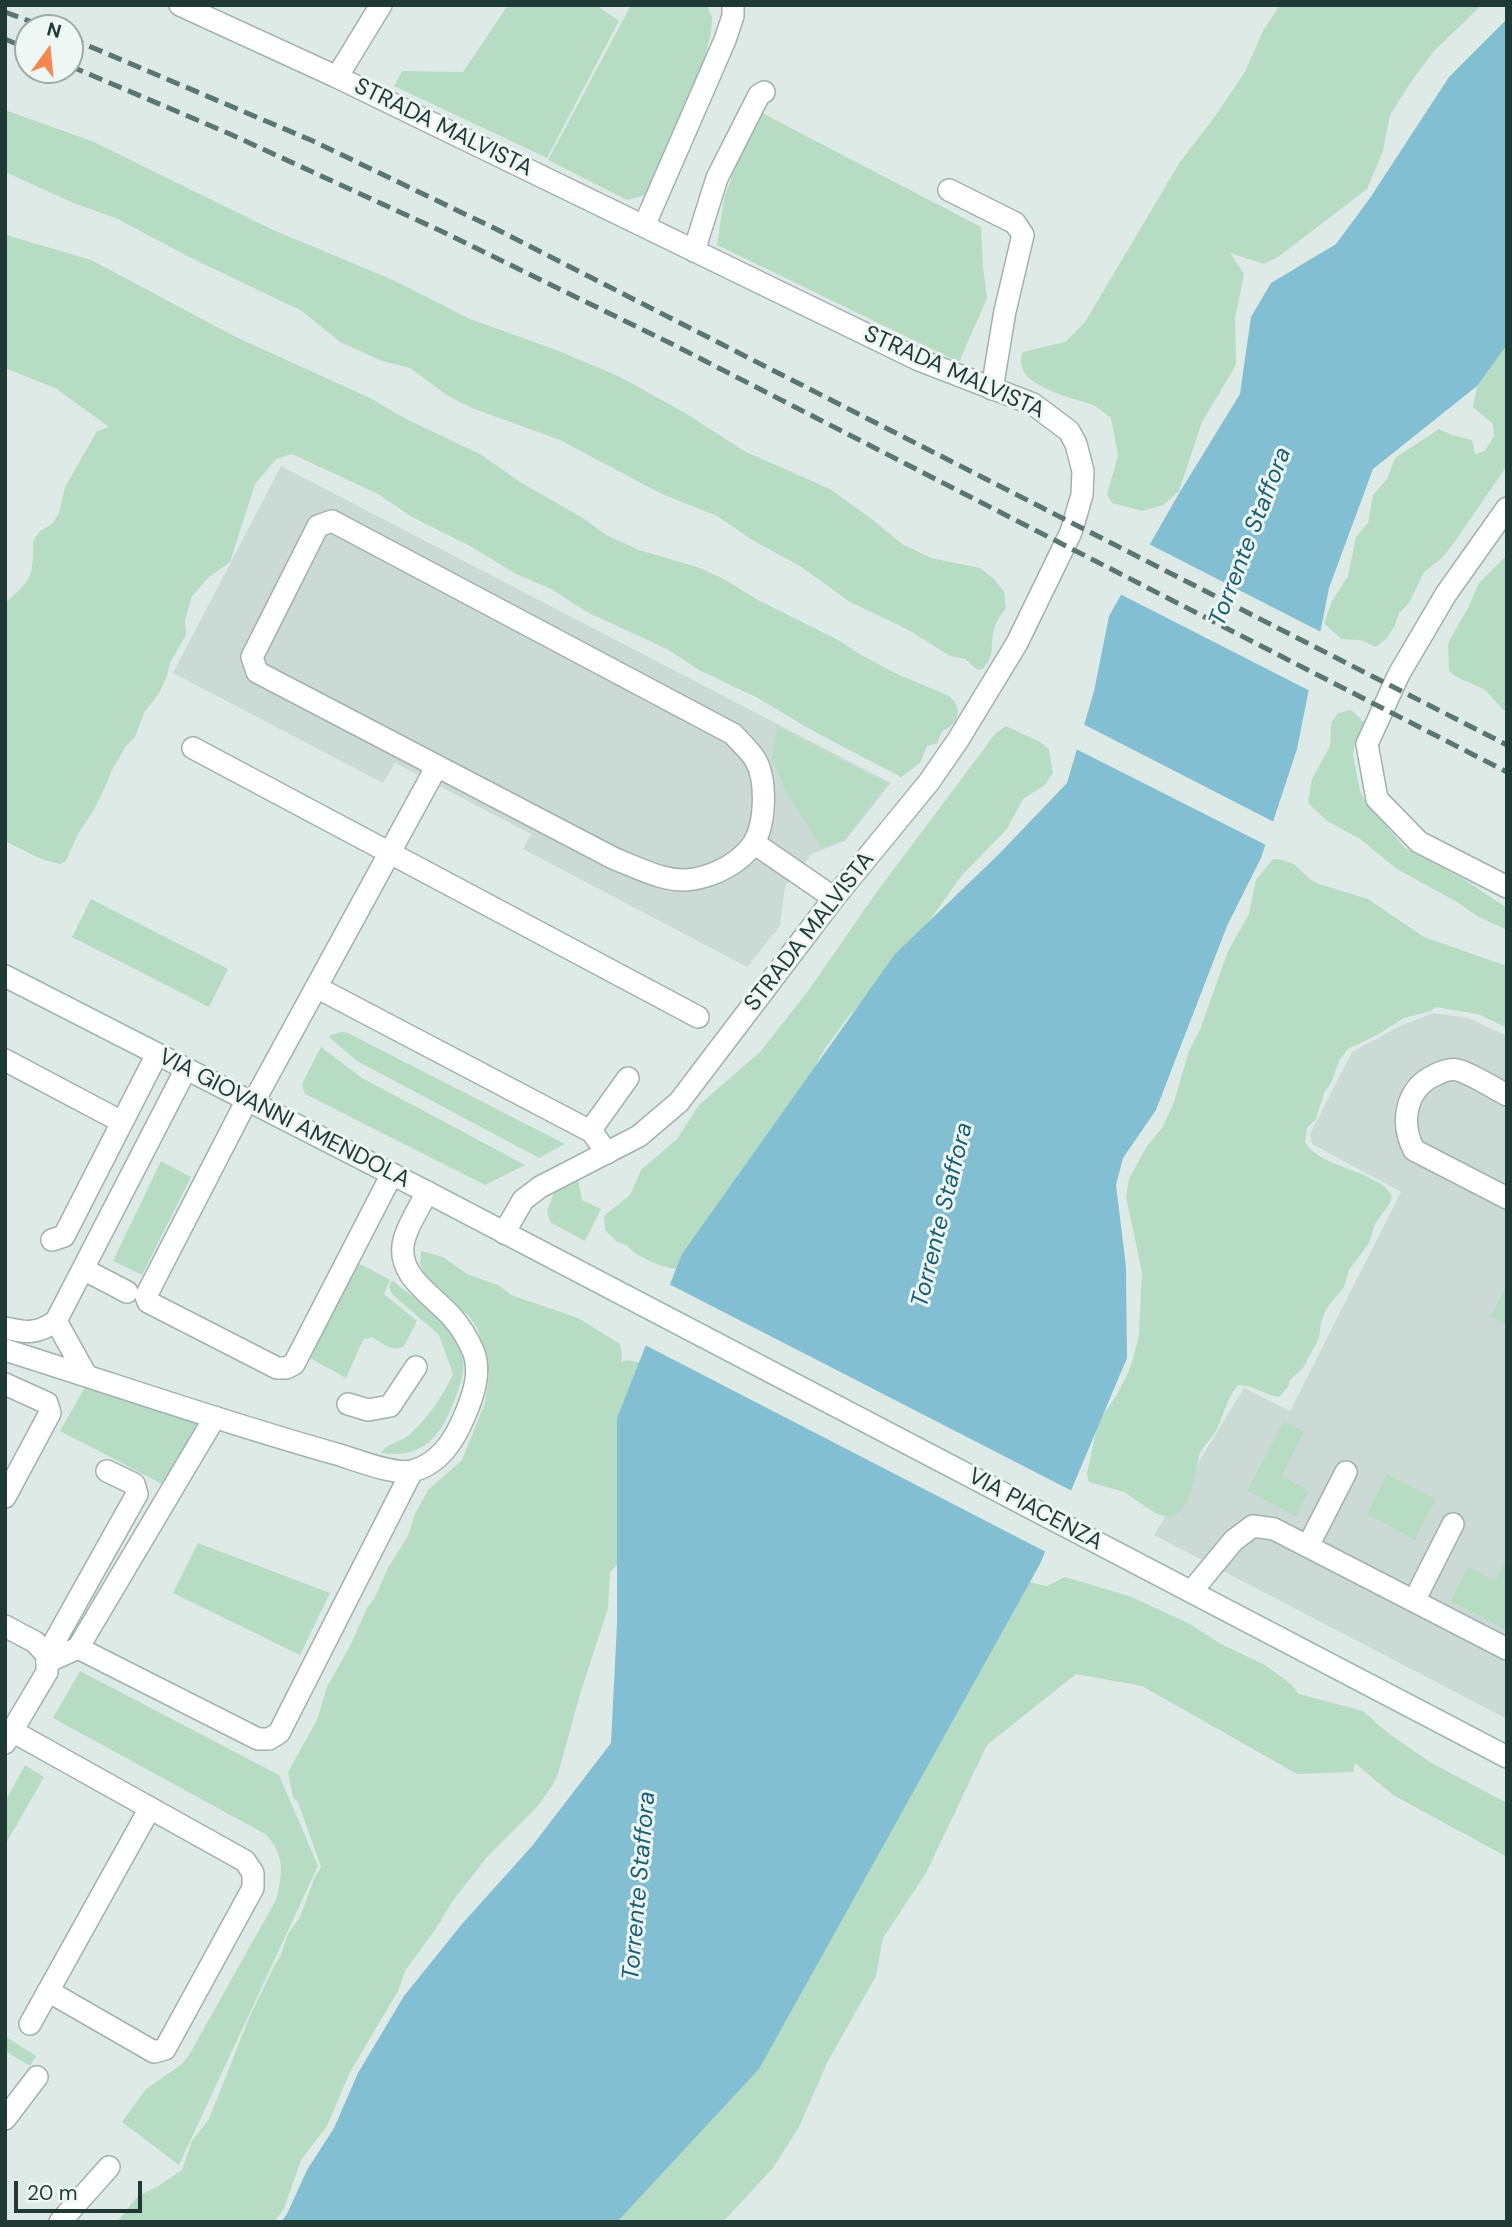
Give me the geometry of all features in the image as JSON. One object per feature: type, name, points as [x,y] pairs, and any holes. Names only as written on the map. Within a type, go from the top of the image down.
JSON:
[{"type":"street","name":"STRADA MALVISTA","points":[[180,5],[337,77],[919,359],[1033,404],[1069,431],[1076,444],[1083,471],[1082,495],[1071,532],[1017,643],[929,782],[834,898],[679,1102],[639,1136],[540,1186],[523,1200],[504,1233]]},
{"type":"street","points":[[337,77],[380,5]]},
{"type":"street","points":[[644,226],[725,40],[733,16],[733,5]]},
{"type":"street","points":[[694,251],[717,178],[758,95],[764,92]]},
{"type":"street","points":[[949,190],[1015,223],[1023,235],[1005,311],[992,389]]},
{"type":"street","points":[[1507,508],[1446,594],[1399,674],[1367,744],[1377,799],[1419,842],[1507,887]]},
{"type":"street","points":[[332,522],[733,734],[755,760],[763,786],[763,811],[754,843],[729,867],[692,879],[658,876],[615,859],[257,672],[252,657],[318,526],[332,522]]},
{"type":"street","points":[[193,748],[698,1017]]},
{"type":"street","points":[[391,1174],[294,1364],[277,1368],[148,1302],[146,1296],[250,1101],[316,988],[437,766]]},
{"type":"street","points":[[754,843],[834,898]]},
{"type":"street","name":"VIA GIOVANNI AMENDOLA","points":[[5,976],[562,1264]]},
{"type":"street","points":[[316,988],[592,1132],[607,1153]]},
{"type":"street","points":[[52,1240],[64,1236],[157,1054]]},
{"type":"street","points":[[5,1060],[122,1122]]},
{"type":"street","points":[[5,1328],[29,1333],[44,1330],[56,1321],[186,1069]]},
{"type":"street","points":[[1507,1095],[1456,1069],[1443,1071],[1429,1078],[1416,1090],[1406,1110],[1405,1126],[1407,1138],[1414,1150],[1507,1198]]},
{"type":"street","points":[[592,1132],[628,1078]]},
{"type":"street","points":[[5,1350],[395,1471],[412,1471],[443,1454],[455,1437],[473,1395],[477,1369],[474,1355],[453,1317],[410,1274],[404,1261],[404,1240],[427,1192]]},
{"type":"street","name":"VIA PIACENZA","points":[[562,1264],[1191,1592],[1505,1751]]},
{"type":"street","points":[[83,1269],[127,1292]]},
{"type":"street","points":[[56,1321],[86,1376]]},
{"type":"street","points":[[348,1404],[368,1410],[390,1406],[416,1367]]},
{"type":"street","points":[[5,1384],[47,1403],[50,1413],[5,1497]]},
{"type":"street","points":[[47,1658],[78,1648],[215,1417]]},
{"type":"street","points":[[48,1991],[154,2052],[165,2049],[253,1888],[253,1873],[246,1861],[150,1808],[9,1737],[47,1672],[47,1658],[137,1494],[134,1484],[107,1471]]},
{"type":"street","points":[[78,1648],[258,1740],[269,1739],[279,1733],[412,1471]]},
{"type":"street","points":[[1308,1546],[1346,1472]]},
{"type":"street","points":[[1414,1601],[1453,1524]]},
{"type":"street","points":[[1191,1592],[1234,1540],[1253,1526],[1274,1529],[1507,1649]]},
{"type":"street","points":[[5,1626],[36,1642],[47,1658]]},
{"type":"street","points":[[30,2024],[150,1808]]},
{"type":"street","points":[[5,2119],[37,2077]]},
{"type":"street","points":[[60,2222],[109,2168]]},
{"type":"shaded area","points":[[281,466],[891,783],[845,841],[812,854],[785,887],[780,926],[747,967],[523,849],[531,834],[395,763],[383,783],[173,673]]},
{"type":"shaded area","points":[[1433,1013],[1468,1018],[1507,1036],[1507,1719],[1154,1535],[1244,1388],[1290,1411],[1401,1192],[1312,1144],[1310,1134],[1352,1052],[1400,1026]]},
{"type":"green space","points":[[508,5],[596,5],[619,21],[547,158],[394,86],[402,71],[463,72]]},
{"type":"green space","points":[[631,5],[707,5],[712,17],[704,61],[675,134],[646,195],[627,200],[548,160]]},
{"type":"green space","points":[[1280,5],[1482,5],[1434,51],[1390,115],[1383,151],[1367,189],[1278,257],[1264,264],[1230,253],[1244,274],[1235,319],[1236,365],[1202,422],[1179,491],[1163,505],[1142,511],[1112,503],[1107,494],[1118,456],[1111,418],[1093,405],[1044,388],[1033,381],[1025,373],[1021,363],[1023,352],[1065,342],[1085,322],[1180,162],[1245,72],[1263,31]]},
{"type":"green space","points":[[5,110],[94,142],[271,229],[393,280],[470,319],[559,351],[620,377],[687,414],[744,451],[830,489],[902,544],[931,558],[980,568],[994,579],[1004,592],[1006,608],[994,628],[989,660],[983,669],[978,670],[965,659],[950,656],[907,629],[850,602],[800,566],[754,541],[717,516],[662,494],[560,440],[472,408],[448,396],[410,368],[382,361],[340,342],[302,311],[191,258],[118,219],[76,204],[5,172]]},
{"type":"green space","points":[[762,113],[981,227],[987,298],[959,362],[717,245],[724,199],[736,165]]},
{"type":"green space","points":[[5,232],[10,236],[91,260],[236,337],[372,399],[406,419],[482,455],[606,535],[639,550],[697,567],[722,578],[895,673],[947,695],[957,708],[955,721],[942,732],[938,743],[927,746],[920,763],[901,777],[813,731],[758,698],[699,670],[667,649],[587,612],[551,589],[516,574],[470,546],[412,517],[378,494],[292,454],[276,459],[255,484],[230,562],[209,577],[192,596],[185,620],[186,635],[170,663],[159,693],[144,713],[135,737],[126,746],[111,772],[66,861],[60,864],[41,859],[5,841],[5,603],[30,577],[33,541],[40,531],[52,524],[59,513],[65,487],[97,431],[109,427],[55,388],[5,368]]},
{"type":"green space","points":[[1507,345],[1507,466],[1451,547],[1424,572],[1387,638],[1376,647],[1360,640],[1341,639],[1324,623],[1332,601],[1348,576],[1356,537],[1368,523],[1373,495],[1387,479],[1395,458],[1439,429],[1472,440],[1475,454],[1485,451],[1494,436],[1493,424],[1473,407],[1477,386]]},
{"type":"green space","points":[[1507,555],[1507,713],[1485,690],[1449,671],[1448,644],[1479,583]]},
{"type":"green space","points":[[1351,710],[1361,721],[1370,721],[1355,742],[1353,755],[1360,791],[1366,802],[1405,848],[1462,878],[1507,908],[1507,930],[1477,916],[1397,869],[1360,839],[1327,821],[1308,803],[1312,779],[1330,746],[1331,723],[1338,713]]},
{"type":"green space","points":[[777,726],[888,784],[844,840],[822,848],[786,792],[772,759]]},
{"type":"green space","points":[[1006,726],[1049,749],[1053,773],[1045,785],[1023,799],[1007,829],[962,875],[913,944],[848,1017],[824,1050],[750,1189],[677,1269],[650,1261],[627,1245],[617,1242],[605,1230],[604,1216],[630,1195],[641,1170],[677,1139],[699,1105],[760,1052],[808,991],[876,893],[995,734]]},
{"type":"green space","points":[[1273,859],[1294,864],[1319,884],[1368,899],[1424,937],[1507,966],[1507,1028],[1478,1014],[1435,1007],[1431,1011],[1404,1018],[1348,1049],[1340,1059],[1324,1093],[1316,1119],[1307,1128],[1305,1142],[1323,1158],[1375,1180],[1385,1187],[1392,1196],[1390,1203],[1375,1224],[1369,1243],[1349,1270],[1344,1287],[1326,1309],[1319,1338],[1303,1368],[1290,1380],[1288,1387],[1279,1397],[1238,1385],[1215,1432],[1200,1452],[1191,1491],[1184,1507],[1170,1518],[1155,1513],[1124,1492],[1089,1482],[1087,1474],[1098,1422],[1127,1375],[1139,1335],[1142,1272],[1126,1197],[1129,1179],[1147,1146],[1162,1128],[1173,1105],[1189,1051],[1200,1030],[1228,951],[1249,914],[1256,880]]},
{"type":"green space","points":[[91,899],[228,969],[209,1007],[72,937]]},
{"type":"green space","points":[[342,1032],[565,1144],[539,1158],[357,1061],[330,1038],[330,1035]]},
{"type":"green space","points":[[321,1047],[362,1078],[525,1165],[485,1185],[305,1094],[302,1084]]},
{"type":"green space","points":[[161,1161],[191,1177],[142,1275],[113,1261]]},
{"type":"green space","points":[[578,1179],[582,1200],[601,1209],[585,1241],[550,1222],[547,1211],[555,1190]]},
{"type":"green space","points":[[421,1251],[443,1257],[467,1274],[500,1286],[511,1295],[578,1318],[620,1344],[621,1362],[628,1360],[670,1370],[618,1564],[610,1572],[608,1608],[558,1774],[538,1806],[487,1857],[452,1902],[405,1971],[398,1991],[350,2072],[327,2126],[301,2160],[284,2209],[274,2222],[117,2222],[137,2197],[182,2170],[192,2141],[209,2119],[249,2018],[280,1957],[288,1934],[300,1917],[321,1867],[298,1802],[293,1797],[288,1772],[317,1720],[327,1687],[367,1608],[408,1536],[415,1514],[428,1490],[462,1460],[485,1403],[489,1376],[486,1355],[477,1328],[469,1316],[439,1294],[425,1277],[420,1264]]},
{"type":"green space","points":[[358,1263],[390,1280],[384,1294],[417,1321],[404,1346],[400,1348],[388,1346],[372,1337],[363,1340],[346,1378],[310,1358]]},
{"type":"green space","points":[[391,1281],[422,1303],[442,1322],[458,1345],[463,1364],[455,1399],[437,1434],[420,1448],[396,1454],[381,1453],[408,1436],[422,1422],[453,1374],[439,1335],[392,1294],[389,1287]]},
{"type":"green space","points":[[1507,1285],[1507,1325],[1490,1317]]},
{"type":"green space","points":[[85,1387],[199,1423],[162,1484],[60,1431]]},
{"type":"green space","points":[[1284,1421],[1304,1432],[1282,1476],[1309,1491],[1296,1516],[1247,1491]]},
{"type":"green space","points":[[1387,1474],[1436,1499],[1415,1540],[1367,1514]]},
{"type":"green space","points":[[198,1543],[330,1593],[300,1655],[173,1593]]},
{"type":"green space","points":[[1507,1559],[1507,1630],[1451,1601],[1468,1567],[1495,1581]]},
{"type":"green space","points":[[1065,1577],[1129,1596],[1190,1624],[1221,1644],[1265,1665],[1291,1684],[1299,1694],[1363,1711],[1389,1734],[1430,1762],[1507,1803],[1507,1857],[1393,1795],[1355,1763],[1353,1772],[1297,1774],[1142,1686],[1076,1674],[987,1745],[926,1873],[883,1938],[876,1976],[828,2061],[799,2127],[773,2168],[723,2222],[586,2222],[1024,1581],[1047,1586]]},
{"type":"green space","points":[[80,1671],[279,1775],[318,1866],[179,2165],[122,2122],[146,2089],[181,2065],[189,2055],[276,1900],[281,1864],[272,1841],[265,1834],[53,1718]]},
{"type":"green space","points":[[25,1765],[44,1777],[5,1845],[5,1802]]},
{"type":"green space","points":[[5,2036],[36,2056],[30,2066],[5,2051]]},
{"type":"water","name":"Torrente Staffora","points":[[1507,19],[1507,345],[1477,386],[1373,469],[1329,588],[1297,749],[1261,858],[1227,926],[1156,1110],[1123,1158],[1116,1185],[1126,1267],[1127,1358],[1040,1564],[759,2069],[617,2222],[281,2222],[307,2170],[334,2128],[358,2073],[404,1996],[462,1924],[532,1846],[611,1743],[617,1624],[617,1418],[682,1254],[895,954],[998,855],[1067,783],[1094,691],[1109,616],[1240,394],[1251,317],[1271,283],[1336,244],[1370,198],[1449,77]]},
{"type":"pier","points":[[1147,543],[1323,633],[1312,692],[1118,593]]},
{"type":"pier","points":[[1081,723],[1276,823],[1268,846],[1074,748]]},
{"type":"pier","points":[[667,1283],[1074,1492],[1048,1553],[643,1344]]},
{"type":"railway","points":[[5,12],[14,15]]},
{"type":"railway","points":[[5,39],[14,43]]},
{"type":"railway","points":[[84,44],[313,141],[498,230],[1507,745]]},
{"type":"railway","points":[[84,72],[230,134],[441,231],[672,344],[1507,772]]}]
